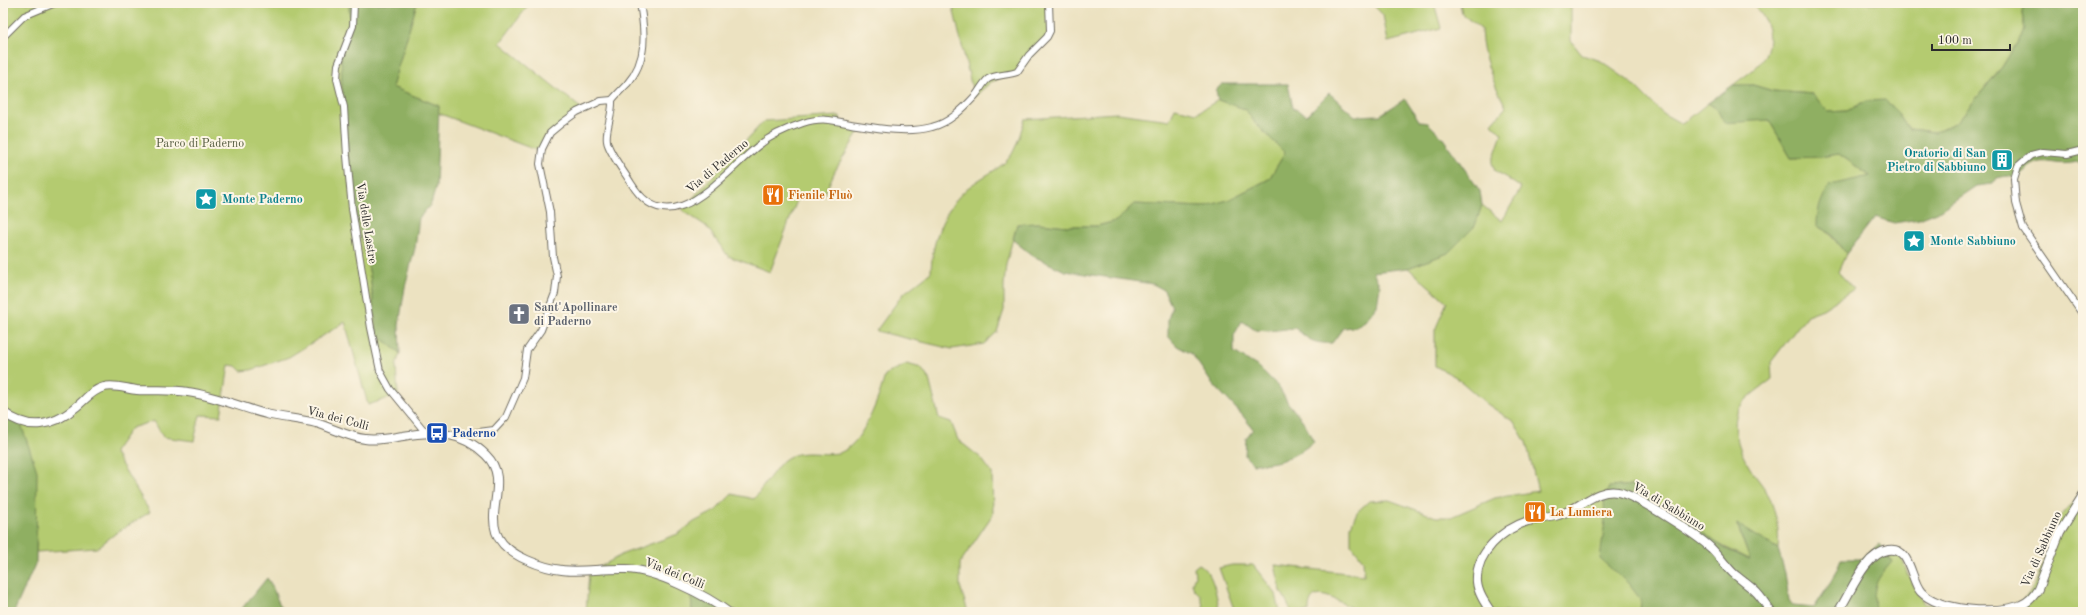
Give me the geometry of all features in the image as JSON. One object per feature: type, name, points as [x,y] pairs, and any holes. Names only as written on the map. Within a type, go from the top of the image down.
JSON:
[{"type":"main road","name":"Via dei Colli","points":[[3,412],[24,423],[40,425],[55,422],[68,414],[97,390],[104,387],[113,386],[137,390],[173,390],[204,394],[265,414],[317,424],[364,439],[380,439],[426,433],[445,433],[461,437],[488,457],[496,470],[497,484],[494,507],[494,528],[500,540],[510,551],[536,564],[566,572],[626,569],[641,571],[693,591],[728,612]]},
{"type":"main road","name":"Via di Sabbiuno","points":[[1491,612],[1479,591],[1477,574],[1483,557],[1494,541],[1527,521],[1563,514],[1584,504],[1597,495],[1613,491],[1634,498],[1705,543],[1733,573],[1754,590],[1771,612]]},
{"type":"main road","name":"Via di Sabbiuno","points":[[1838,612],[1866,565],[1876,555],[1892,550],[1900,552],[1906,558],[1915,583],[1920,591],[1933,600],[1949,605],[1977,610],[2005,609],[2021,605],[2034,596],[2038,589],[2060,532],[2083,495]]},
{"type":"street","points":[[3,37],[24,16],[55,3]]},
{"type":"street","name":"Via delle Lastre","points":[[354,3],[354,26],[338,65],[336,79],[344,107],[346,156],[352,209],[371,328],[380,371],[390,389],[426,433]]},
{"type":"street","points":[[461,437],[471,433],[494,430],[506,418],[523,378],[527,350],[531,342],[541,330],[555,293],[557,276],[553,257],[550,212],[540,164],[542,149],[550,133],[562,123],[577,112],[601,101],[612,100],[628,83],[642,58],[645,42],[640,3]]},
{"type":"street","name":"Via di Paderno","points":[[612,100],[607,143],[636,191],[646,202],[657,208],[677,208],[699,196],[759,144],[782,131],[804,122],[824,118],[881,128],[910,130],[932,127],[948,120],[976,96],[989,78],[1017,72],[1029,55],[1047,37],[1050,31],[1050,3]]},
{"type":"street","points":[[2083,150],[2067,154],[2043,152],[2031,155],[2018,166],[2014,180],[2016,203],[2023,228],[2083,315]]},
{"type":"green space","name":"Parco di Paderno","points":[[3,3],[349,3],[350,25],[341,56],[352,196],[370,275],[377,335],[400,353],[396,366],[398,395],[368,405],[345,322],[289,357],[251,370],[241,371],[236,366],[229,365],[221,416],[200,415],[194,441],[163,437],[154,421],[131,428],[114,452],[150,512],[116,533],[97,548],[36,552],[37,540],[21,424],[3,407]]},
{"type":"green space","points":[[349,3],[417,3],[392,87],[439,106],[436,187],[431,204],[419,218],[415,248],[405,287],[399,325],[400,353],[377,335],[370,275],[352,196],[342,86],[341,56],[350,25]]},
{"type":"green space","points":[[417,3],[530,3],[500,43],[582,109],[552,134],[541,152],[438,113],[439,106],[392,87]]},
{"type":"green space","points":[[952,3],[1051,3],[1049,36],[1017,73],[991,82],[974,97]]},
{"type":"green space","points":[[1374,3],[1434,3],[1441,28],[1388,42],[1383,15],[1375,7]]},
{"type":"green space","points":[[1460,3],[1571,3],[1571,41],[1582,55],[1601,61],[1633,84],[1662,113],[1682,124],[1708,103],[1717,109],[1769,120],[1791,158],[1819,157],[1839,154],[1871,177],[1840,183],[1817,226],[1829,233],[1846,254],[1838,272],[1854,289],[1823,309],[1807,315],[1771,362],[1772,379],[1747,399],[1739,408],[1737,413],[1735,426],[1741,452],[1749,467],[1767,492],[1774,509],[1778,529],[1778,549],[1737,525],[1750,560],[1711,540],[1685,520],[1644,495],[1634,485],[1610,487],[1767,612],[1358,612],[1336,600],[1320,595],[1314,597],[1310,602],[1309,612],[1292,612],[1281,591],[1275,565],[1364,575],[1363,560],[1351,544],[1351,526],[1357,512],[1369,501],[1389,500],[1436,517],[1451,517],[1495,498],[1538,491],[1526,442],[1514,422],[1487,404],[1456,377],[1435,366],[1435,330],[1447,302],[1408,268],[1448,253],[1474,226],[1482,205],[1502,221],[1521,188],[1495,170],[1492,163],[1502,134],[1492,124],[1506,107],[1486,60],[1481,29],[1462,14]]},
{"type":"green space","points":[[1751,3],[2025,3],[2022,13],[2025,30],[2002,67],[1957,122],[1935,132],[1909,129],[1898,113],[1867,101],[1847,111],[1828,112],[1813,94],[1773,91],[1753,85],[1733,85],[1760,63],[1768,48],[1768,32],[1763,16]]},
{"type":"green space","points":[[2025,3],[2083,3],[2083,167],[2077,162],[2067,164],[2040,162],[2026,169],[2017,178],[2006,176],[1997,178],[1993,184],[1976,186],[1937,212],[1919,219],[1894,223],[1875,217],[1846,254],[1830,233],[1817,226],[1820,204],[1830,185],[1870,176],[1839,154],[1819,157],[1791,158],[1769,120],[1724,123],[1717,109],[1708,103],[1733,85],[1753,85],[1773,91],[1813,94],[1828,112],[1847,111],[1867,101],[1885,100],[1898,113],[1909,129],[1935,132],[1957,122],[2002,67],[2025,30],[2022,12]]},
{"type":"green space","points":[[1222,84],[1288,84],[1293,108],[1307,115],[1329,93],[1355,116],[1380,115],[1405,99],[1420,122],[1428,123],[1442,137],[1480,191],[1482,205],[1475,226],[1448,253],[1408,268],[1373,272],[1380,286],[1377,306],[1365,321],[1355,327],[1343,328],[1332,343],[1316,342],[1304,336],[1295,328],[1269,331],[1255,330],[1242,321],[1234,335],[1234,352],[1260,368],[1278,386],[1288,403],[1303,421],[1314,442],[1292,456],[1271,463],[1253,464],[1245,456],[1246,438],[1253,429],[1243,416],[1211,382],[1192,354],[1177,346],[1168,336],[1168,319],[1172,307],[1164,290],[1153,284],[1065,271],[1033,256],[1013,240],[1017,224],[1039,223],[1067,226],[1097,226],[1116,221],[1134,204],[1203,207],[1228,200],[1269,179],[1285,153],[1256,124],[1245,109],[1218,100],[1216,90]]},
{"type":"green space","points":[[1218,100],[1245,109],[1256,124],[1285,153],[1269,179],[1228,200],[1203,207],[1134,204],[1116,221],[1097,226],[1067,226],[1039,223],[1017,224],[1006,264],[1004,310],[997,332],[984,344],[952,349],[876,331],[903,294],[931,272],[937,235],[948,212],[963,192],[1009,159],[1016,146],[1025,119],[1117,113],[1170,120],[1175,108],[1197,113]]},
{"type":"green space","points":[[840,116],[840,123],[860,130],[835,171],[824,195],[799,195],[770,272],[728,256],[706,226],[682,210],[764,121]]},
{"type":"green space","points":[[907,364],[921,368],[929,379],[939,418],[951,422],[958,440],[981,458],[992,473],[993,514],[960,563],[960,586],[968,612],[723,612],[691,593],[692,612],[586,612],[589,573],[623,554],[678,534],[694,522],[715,511],[732,494],[754,499],[778,466],[790,456],[803,453],[831,454],[838,453],[846,449],[862,432],[874,408],[885,375]]},
{"type":"green space","points":[[3,407],[21,424],[37,471],[36,562],[14,612],[3,612]]},
{"type":"green space","points":[[1634,485],[1644,495],[1665,510],[1685,520],[1724,548],[1750,560],[1737,524],[1778,549],[1785,573],[1789,600],[1793,606],[1814,608],[1831,582],[1841,559],[1861,559],[1879,544],[1892,562],[1881,574],[1876,584],[1874,596],[1875,612],[1640,612],[1641,600],[1628,583],[1600,559],[1605,520],[1604,499],[1609,487]]},
{"type":"green space","points":[[2083,497],[2083,612],[1840,612],[1869,564],[1891,552],[1899,555],[1924,604],[2016,609],[2035,586],[2060,515]]},
{"type":"green space","points":[[1199,564],[1211,578],[1216,592],[1220,612],[1205,612],[1200,595],[1194,589],[1192,584],[1195,575],[1194,568]]},
{"type":"green space","points":[[1232,565],[1253,565],[1276,594],[1280,612],[1235,612],[1219,568]]},
{"type":"green space","points":[[267,578],[282,608],[286,612],[239,612]]},
{"type":"green space","points":[[691,592],[723,612],[692,612]]},
{"type":"place","name":"Oratorio di San Pietro di Sabbiuno","points":[[2002,160]]},
{"type":"place","name":"Fienile Fluò","points":[[773,195]]},
{"type":"place","name":"Monte Paderno","points":[[206,199]]},
{"type":"place","name":"Monte Sabbiuno","points":[[1914,241]]},
{"type":"place","name":"Sant'Apollinare di Paderno","points":[[519,314]]},
{"type":"place","name":"Paderno","points":[[437,433]]},
{"type":"place","name":"La Lumiera","points":[[1535,512]]}]
